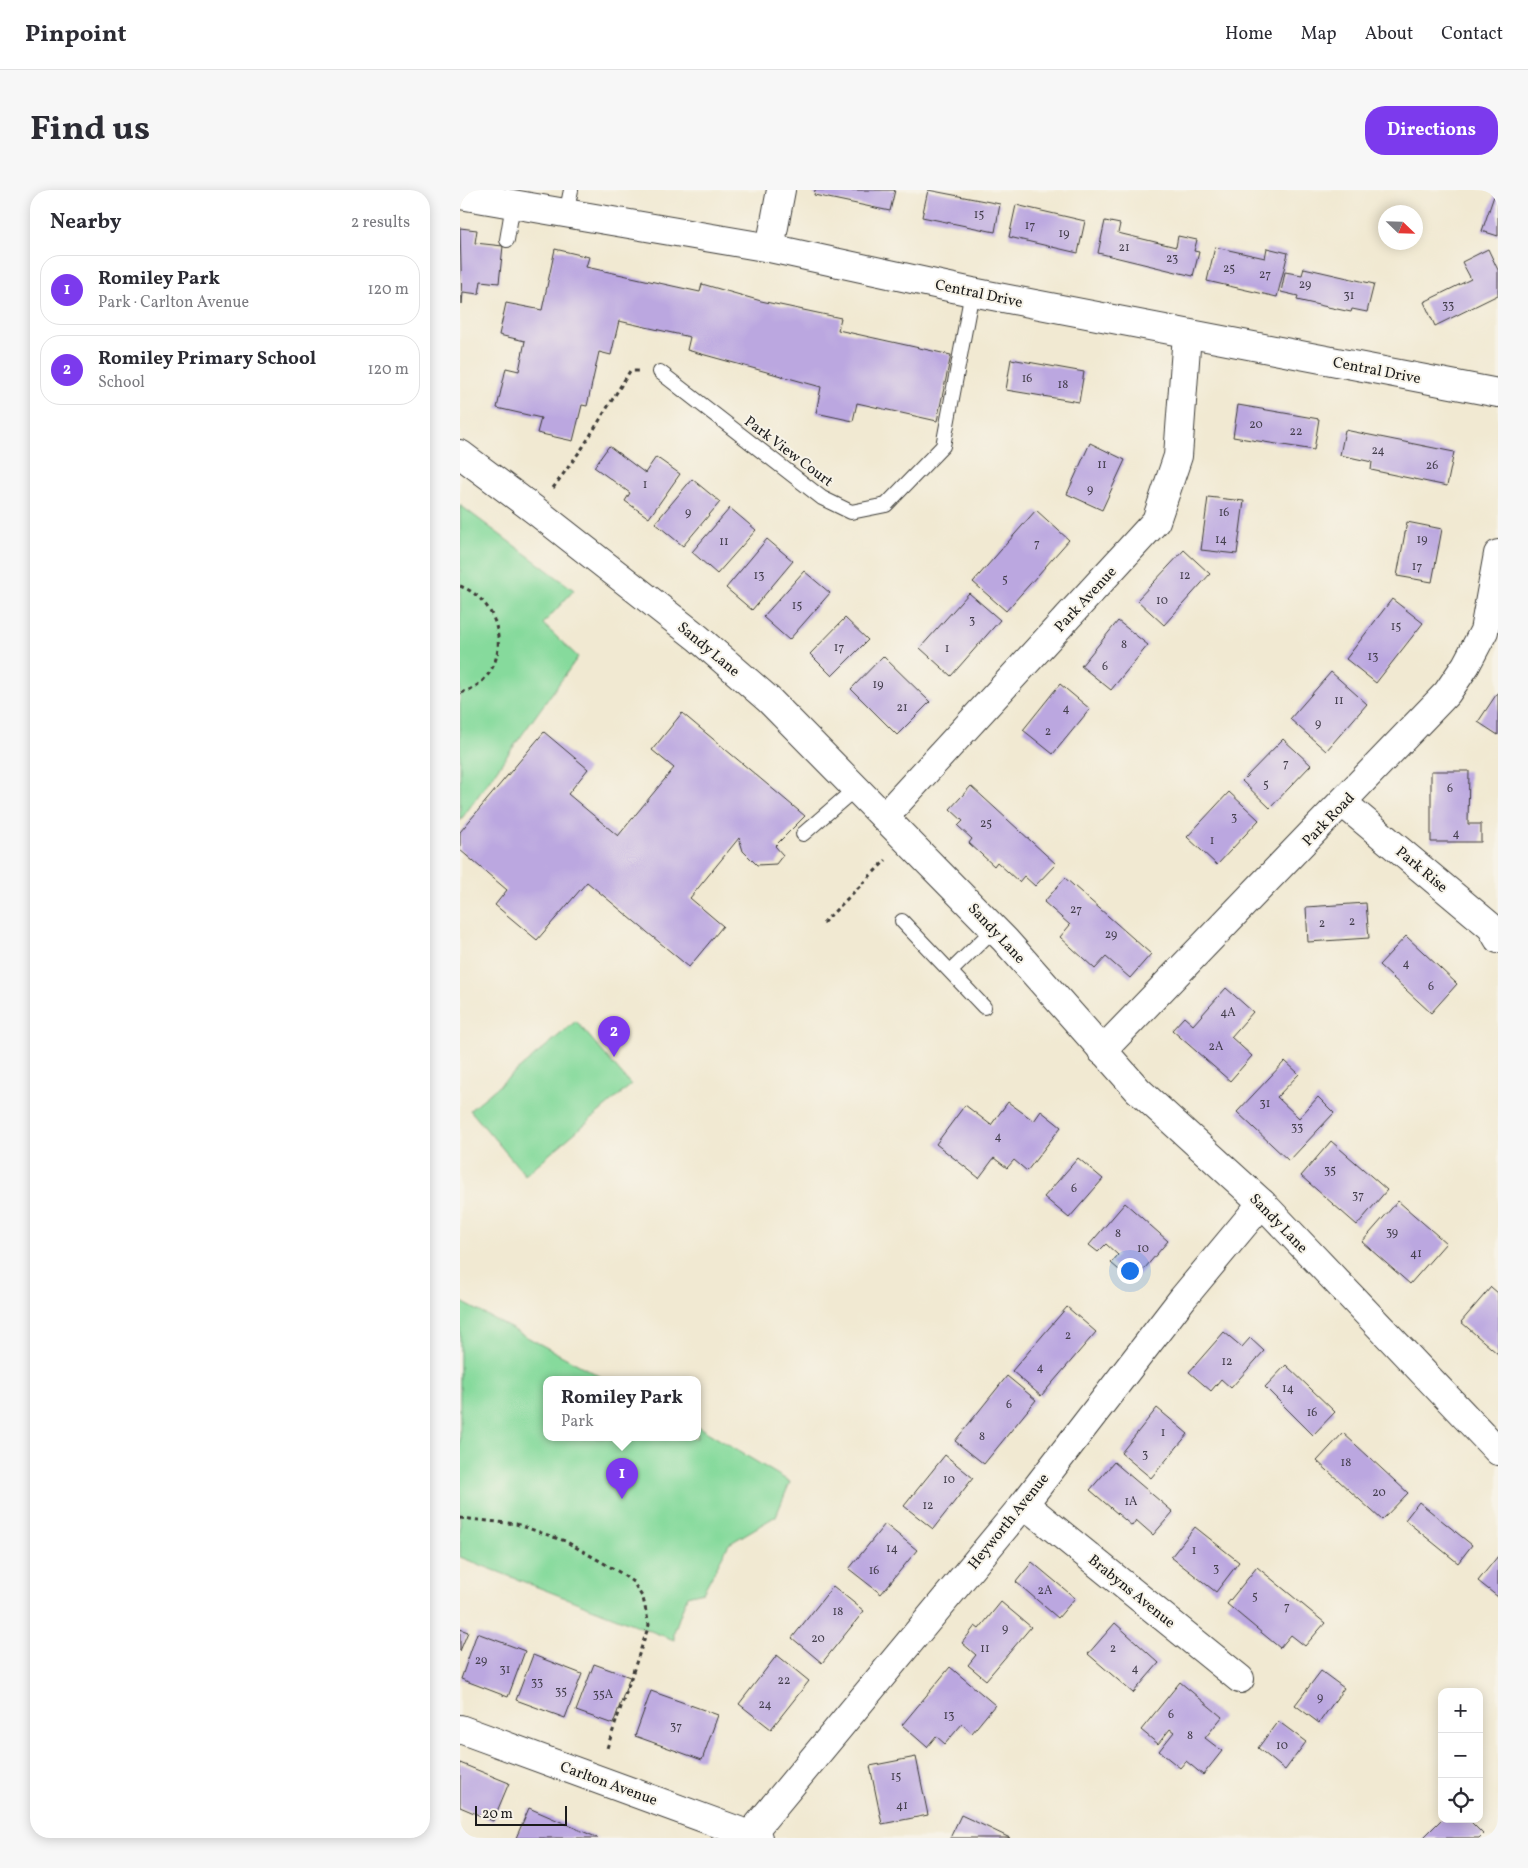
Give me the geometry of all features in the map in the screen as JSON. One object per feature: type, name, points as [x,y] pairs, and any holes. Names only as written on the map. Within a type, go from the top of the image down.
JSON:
[{"type":"street","points":[[770,248],[781,190]]},
{"type":"street","name":"Central Drive","points":[[460,195],[513,204],[569,202],[972,292],[1498,394]]},
{"type":"street","name":"Park Avenue","points":[[884,817],[1156,521],[1178,456],[1187,334]]},
{"type":"street","name":"Sandy Lane","points":[[460,454],[698,638],[748,682],[856,788],[994,929],[1138,1090],[1262,1203],[1497,1447]]},
{"type":"street","name":"Park Road","points":[[1102,1051],[1447,693],[1466,665],[1484,631],[1498,554]]},
{"type":"street","name":"Park Rise","points":[[1343,803],[1490,927],[1498,939]]},
{"type":"street","name":"Heyworth Avenue","points":[[754,1836],[1024,1504],[1182,1298],[1262,1203]]},
{"type":"street","name":"Brabyns Avenue","points":[[1024,1504],[1240,1679]]},
{"type":"street","name":"Carlton Avenue","points":[[460,1729],[754,1836]]},
{"type":"lane","points":[[507,240],[513,204]]},
{"type":"lane","name":"Park View Court","points":[[660,372],[822,498],[851,512],[886,505],[943,446],[972,292]]},
{"type":"lane","points":[[803,834],[856,788]]},
{"type":"lane","points":[[902,920],[984,1007]]},
{"type":"lane","points":[[951,971],[994,929]]},
{"type":"path","points":[[536,511],[583,447],[630,371],[660,372]]},
{"type":"path","points":[[460,586],[479,596],[491,610],[498,628],[499,647],[493,666],[482,681],[460,693]]},
{"type":"path","points":[[823,924],[906,839]]},
{"type":"path","points":[[460,1518],[516,1524],[565,1541],[633,1582],[643,1598],[649,1625],[597,1778]]},
{"type":"green space","points":[[460,505],[574,590],[543,624],[578,657],[460,821]]},
{"type":"green space","points":[[576,1021],[631,1085],[525,1175],[470,1110]]},
{"type":"green space","points":[[460,1301],[600,1376],[543,1376],[543,1441],[701,1441],[701,1428],[790,1482],[776,1516],[729,1544],[703,1592],[687,1596],[674,1632],[674,1640],[460,1557]]},
{"type":"building","points":[[815,190],[895,190],[890,211],[814,195]]},
{"type":"building","points":[[928,190],[1000,204],[995,232],[922,217]]},
{"type":"building","points":[[1496,190],[1498,190],[1498,236],[1482,231]]},
{"type":"building","points":[[1016,205],[1085,221],[1078,253],[1009,237]]},
{"type":"building","points":[[1105,221],[1120,224],[1118,233],[1176,247],[1178,236],[1197,240],[1194,251],[1199,252],[1193,276],[1098,253]]},
{"type":"building","points":[[460,228],[477,230],[475,243],[503,246],[499,283],[481,281],[479,294],[463,292],[462,304]]},
{"type":"building","points":[[1215,247],[1265,258],[1267,248],[1288,253],[1277,297],[1207,281]]},
{"type":"building","points":[[555,249],[589,257],[586,267],[700,292],[702,284],[761,301],[841,318],[838,330],[951,355],[937,421],[857,403],[853,421],[816,413],[821,387],[687,350],[690,337],[619,321],[611,355],[599,352],[587,406],[582,405],[573,441],[537,433],[541,418],[497,408],[506,368],[519,371],[525,341],[499,335],[506,303],[542,310]]},
{"type":"building","points":[[1488,249],[1498,270],[1498,295],[1435,326],[1424,302],[1471,279],[1462,262]]},
{"type":"building","points":[[1304,268],[1374,284],[1367,312],[1352,309],[1351,312],[1297,300],[1298,296],[1281,292],[1285,272],[1302,275]]},
{"type":"building","points":[[1011,359],[1084,372],[1079,402],[1006,390]]},
{"type":"building","points":[[1238,405],[1319,419],[1314,450],[1233,437]]},
{"type":"building","points":[[1345,430],[1454,452],[1447,486],[1371,470],[1372,462],[1340,455]]},
{"type":"building","points":[[1090,443],[1125,460],[1102,510],[1067,494]]},
{"type":"building","points":[[609,446],[645,473],[656,457],[680,474],[649,518],[625,501],[630,493],[594,467]]},
{"type":"building","points":[[692,479],[720,502],[683,546],[655,523]]},
{"type":"building","points":[[1208,497],[1244,501],[1237,554],[1201,550]]},
{"type":"building","points":[[730,508],[756,530],[717,574],[692,552]]},
{"type":"building","points":[[1036,510],[1069,540],[1006,611],[973,582]]},
{"type":"building","points":[[1407,522],[1442,529],[1432,582],[1397,576]]},
{"type":"building","points":[[767,539],[793,561],[752,610],[726,588]]},
{"type":"building","points":[[1184,550],[1210,574],[1164,625],[1137,600]]},
{"type":"building","points":[[804,571],[830,593],[789,640],[763,617]]},
{"type":"building","points":[[969,593],[1000,620],[951,676],[920,648]]},
{"type":"building","points":[[1392,599],[1423,623],[1376,683],[1346,659]]},
{"type":"building","points":[[845,618],[868,640],[832,676],[810,654]]},
{"type":"building","points":[[1118,621],[1148,645],[1111,690],[1081,666]]},
{"type":"building","points":[[883,656],[930,702],[897,735],[851,689]]},
{"type":"building","points":[[1331,672],[1367,704],[1326,751],[1290,719]]},
{"type":"building","points":[[1060,684],[1090,709],[1053,754],[1023,730]]},
{"type":"building","points":[[1498,692],[1498,735],[1478,722]]},
{"type":"building","points":[[682,713],[805,816],[775,846],[783,855],[776,864],[757,865],[743,851],[739,838],[690,898],[723,926],[689,967],[587,882],[537,940],[495,905],[507,890],[460,850],[460,832],[544,732],[588,769],[568,794],[618,836],[674,768],[652,750]]},
{"type":"building","points":[[1283,739],[1311,765],[1270,808],[1242,781]]},
{"type":"building","points":[[1431,771],[1469,771],[1468,824],[1481,824],[1481,842],[1431,842]]},
{"type":"building","points":[[971,786],[1056,864],[1035,886],[1024,876],[1019,882],[997,862],[994,866],[969,843],[972,839],[958,826],[963,821],[950,809]]},
{"type":"building","points":[[1229,792],[1259,820],[1217,865],[1187,837]]},
{"type":"building","points":[[1065,878],[1151,954],[1130,978],[1106,957],[1095,969],[1060,937],[1070,925],[1044,902]]},
{"type":"building","points":[[1366,903],[1369,938],[1308,942],[1306,907]]},
{"type":"building","points":[[1406,936],[1457,984],[1431,1013],[1379,965]]},
{"type":"building","points":[[1226,988],[1253,1012],[1231,1037],[1252,1056],[1230,1081],[1172,1030],[1184,1017],[1193,1025]]},
{"type":"building","points":[[1285,1061],[1299,1074],[1277,1097],[1299,1118],[1318,1097],[1334,1113],[1289,1161],[1237,1112]]},
{"type":"building","points":[[1008,1102],[1034,1121],[1041,1111],[1061,1127],[1027,1171],[1014,1160],[1007,1168],[994,1158],[979,1178],[936,1144],[965,1105],[991,1125]]},
{"type":"building","points":[[1331,1141],[1387,1190],[1357,1225],[1301,1176]]},
{"type":"building","points":[[1078,1158],[1103,1179],[1069,1218],[1044,1197]]},
{"type":"building","points":[[1398,1201],[1446,1243],[1410,1284],[1362,1242]]},
{"type":"building","points":[[1125,1203],[1168,1241],[1133,1282],[1111,1263],[1118,1255],[1106,1244],[1098,1252],[1089,1245]]},
{"type":"building","points":[[1491,1287],[1498,1293],[1498,1354],[1461,1322]]},
{"type":"building","points":[[1067,1307],[1096,1332],[1041,1396],[1012,1371]]},
{"type":"building","points":[[1224,1332],[1242,1347],[1250,1338],[1264,1351],[1231,1388],[1221,1379],[1211,1391],[1189,1372]]},
{"type":"building","points":[[1286,1365],[1335,1412],[1313,1435],[1265,1387]]},
{"type":"building","points":[[1007,1376],[1036,1400],[984,1464],[955,1441]]},
{"type":"building","points":[[1157,1408],[1188,1434],[1151,1478],[1121,1453]]},
{"type":"building","points":[[1343,1433],[1408,1493],[1382,1520],[1317,1461]]},
{"type":"building","points":[[945,1455],[973,1478],[933,1529],[904,1506]]},
{"type":"building","points":[[1114,1462],[1173,1512],[1153,1535],[1136,1520],[1132,1526],[1090,1490]]},
{"type":"building","points":[[1419,1502],[1472,1545],[1458,1563],[1405,1520]]},
{"type":"building","points":[[885,1524],[917,1550],[881,1594],[849,1569]]},
{"type":"building","points":[[1195,1527],[1239,1562],[1216,1592],[1171,1557]]},
{"type":"building","points":[[1498,1556],[1498,1597],[1478,1581]]},
{"type":"building","points":[[1032,1562],[1075,1598],[1058,1618],[1016,1582]]},
{"type":"building","points":[[1257,1567],[1325,1623],[1305,1646],[1291,1635],[1280,1648],[1227,1604]]},
{"type":"building","points":[[833,1586],[864,1611],[822,1663],[792,1638]]},
{"type":"building","points":[[1001,1602],[1031,1627],[986,1680],[968,1665],[976,1655],[962,1643],[975,1626],[979,1629]]},
{"type":"building","points":[[1115,1623],[1159,1663],[1133,1693],[1088,1654]]},
{"type":"building","points":[[460,1629],[468,1632],[460,1651]]},
{"type":"building","points":[[477,1633],[525,1651],[508,1697],[461,1679]]},
{"type":"building","points":[[533,1655],[582,1674],[565,1718],[516,1700]]},
{"type":"building","points":[[777,1655],[809,1681],[771,1729],[739,1704]]},
{"type":"building","points":[[594,1664],[630,1677],[613,1724],[576,1711]]},
{"type":"building","points":[[950,1667],[995,1705],[972,1733],[962,1724],[945,1744],[936,1736],[927,1747],[902,1725]]},
{"type":"building","points":[[1321,1671],[1344,1688],[1319,1723],[1295,1705]]},
{"type":"building","points":[[1180,1682],[1222,1717],[1205,1738],[1222,1751],[1203,1775],[1186,1761],[1180,1768],[1159,1751],[1174,1732],[1170,1729],[1158,1744],[1141,1730]]},
{"type":"building","points":[[651,1691],[718,1715],[702,1760],[635,1736]]},
{"type":"building","points":[[1278,1721],[1306,1742],[1285,1770],[1258,1748]]},
{"type":"building","points":[[916,1757],[928,1815],[882,1824],[870,1766]]},
{"type":"building","points":[[460,1763],[509,1783],[493,1821],[460,1807]]},
{"type":"building","points":[[529,1808],[598,1838],[516,1838]]},
{"type":"building","points":[[961,1815],[987,1827],[1010,1838],[950,1838]]},
{"type":"building","points":[[1438,1823],[1472,1823],[1483,1834],[1479,1838],[1423,1838]]},
{"type":"place","name":"Romiley Primary School","points":[[614,1057]]},
{"type":"place","name":"Romiley Park","points":[[622,1499]]}]
